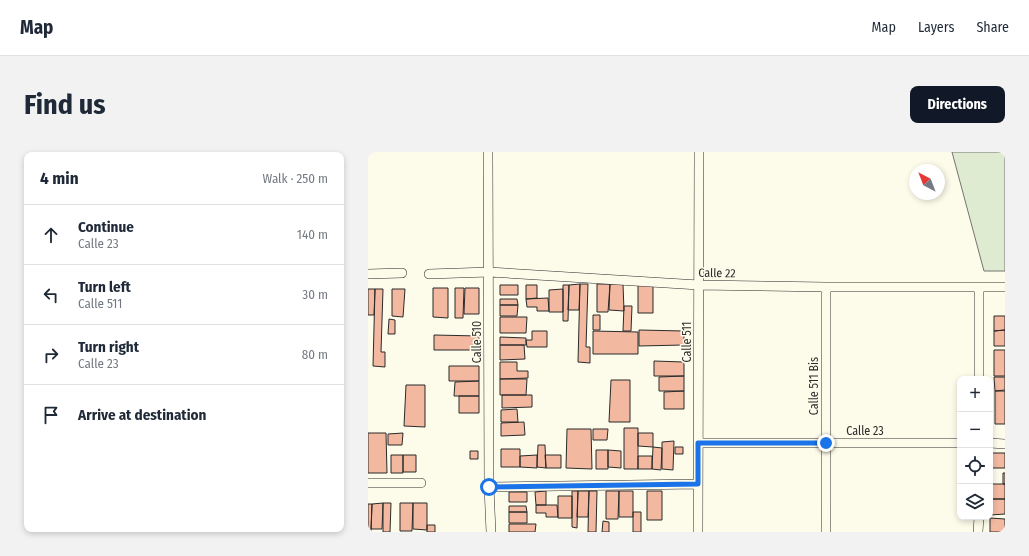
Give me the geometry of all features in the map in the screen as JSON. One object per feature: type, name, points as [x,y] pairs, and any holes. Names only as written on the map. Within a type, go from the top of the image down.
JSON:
[{"type":"street","name":"Calle 510","points":[[488,152],[490,532]]},
{"type":"street","name":"Calle 511","points":[[698,532],[699,152]]},
{"type":"street","name":"Calle 22","points":[[429,274],[489,272],[699,285],[1005,287]]},
{"type":"street","points":[[368,274],[402,273]]},
{"type":"street","name":"Calle 511 Bis","points":[[826,287],[826,532]]},
{"type":"street","points":[[979,287],[979,376]]},
{"type":"street","name":"Calle 23","points":[[698,443],[957,443]]},
{"type":"street","points":[[993,443],[1005,444]]},
{"type":"street","points":[[368,484],[421,483]]},
{"type":"street","points":[[489,487],[698,484]]},
{"type":"street","points":[[978,520],[978,532]]},
{"type":"green space","points":[[952,152],[1005,152],[1005,271],[984,271]]},
{"type":"building","points":[[580,284],[579,310],[568,310],[569,285]]},
{"type":"building","points":[[580,284],[588,284],[586,347],[590,347],[590,363],[578,362]]},
{"type":"building","points":[[597,284],[610,284],[608,312],[597,312]]},
{"type":"building","points":[[610,284],[623,284],[624,311],[609,310]]},
{"type":"building","points":[[638,284],[653,284],[653,313],[638,313]]},
{"type":"building","points":[[500,285],[518,285],[518,295],[500,295]]},
{"type":"building","points":[[526,285],[537,285],[537,298],[526,299]]},
{"type":"building","points":[[563,285],[569,285],[568,321],[563,321]]},
{"type":"building","points":[[433,288],[448,288],[448,318],[433,317]]},
{"type":"building","points":[[455,288],[464,288],[463,318],[455,318]]},
{"type":"building","points":[[465,288],[479,288],[479,314],[464,314]]},
{"type":"building","points":[[368,289],[375,289],[374,315],[368,315]]},
{"type":"building","points":[[375,289],[383,289],[381,352],[385,352],[385,367],[373,366]]},
{"type":"building","points":[[392,289],[405,289],[403,317],[392,316]]},
{"type":"building","points":[[563,289],[563,312],[549,312],[549,290]]},
{"type":"building","points":[[548,298],[549,311],[537,311],[537,307],[527,307],[526,299]]},
{"type":"building","points":[[500,299],[517,299],[518,305],[500,305]]},
{"type":"building","points":[[500,305],[518,305],[517,316],[500,316]]},
{"type":"building","points":[[624,306],[632,306],[631,331],[623,331]]},
{"type":"building","points":[[593,315],[600,315],[600,330],[593,330]]},
{"type":"building","points":[[994,316],[1005,316],[1005,330],[994,331]]},
{"type":"building","points":[[500,317],[527,317],[526,333],[500,333]]},
{"type":"building","points":[[389,319],[395,320],[395,334],[388,334]]},
{"type":"building","points":[[639,330],[684,331],[684,345],[639,346]]},
{"type":"building","points":[[1005,330],[1005,346],[994,346],[994,331]]},
{"type":"building","points":[[532,331],[547,331],[547,347],[527,347],[526,340],[532,340]]},
{"type":"building","points":[[593,331],[638,332],[638,354],[593,354]]},
{"type":"building","points":[[434,335],[479,336],[479,350],[434,350]]},
{"type":"building","points":[[500,337],[526,338],[526,345],[500,345]]},
{"type":"building","points":[[500,345],[524,345],[525,359],[500,360]]},
{"type":"building","points":[[994,350],[1005,350],[1005,376],[994,376]]},
{"type":"building","points":[[654,361],[684,362],[684,376],[654,376]]},
{"type":"building","points":[[500,362],[517,362],[517,371],[528,371],[528,378],[500,379]]},
{"type":"building","points":[[449,366],[479,366],[479,381],[449,381]]},
{"type":"building","points":[[684,376],[684,391],[659,391],[659,377]]},
{"type":"building","points":[[994,377],[1005,377],[1005,390],[995,391]]},
{"type":"building","points":[[500,379],[527,379],[526,395],[500,395]]},
{"type":"building","points":[[611,380],[630,380],[630,422],[609,422]]},
{"type":"building","points":[[479,381],[479,396],[454,396],[455,382]]},
{"type":"building","points":[[406,385],[425,385],[425,427],[404,426]]},
{"type":"building","points":[[684,391],[684,409],[664,409],[664,392]]},
{"type":"building","points":[[995,391],[1005,391],[1005,424],[995,424]]},
{"type":"building","points":[[502,395],[532,395],[532,407],[502,408]]},
{"type":"building","points":[[459,396],[479,396],[479,413],[459,413]]},
{"type":"building","points":[[517,409],[518,422],[501,422],[501,410]]},
{"type":"building","points":[[524,422],[525,435],[501,436],[501,423]]},
{"type":"building","points":[[624,428],[638,428],[638,469],[624,469]]},
{"type":"building","points":[[567,429],[591,429],[592,469],[566,468]]},
{"type":"building","points":[[593,429],[608,429],[607,440],[593,440]]},
{"type":"building","points":[[368,433],[386,433],[387,473],[368,473]]},
{"type":"building","points":[[403,433],[402,445],[388,445],[388,434]]},
{"type":"building","points":[[638,433],[653,433],[653,447],[638,446]]},
{"type":"building","points":[[674,441],[673,470],[662,469],[662,442]]},
{"type":"building","points":[[538,445],[545,445],[546,468],[537,467]]},
{"type":"building","points":[[653,447],[662,448],[661,470],[652,469]]},
{"type":"building","points":[[675,447],[683,447],[683,454],[675,454]]},
{"type":"building","points":[[501,449],[520,449],[520,467],[501,467]]},
{"type":"building","points":[[596,450],[608,450],[608,469],[596,469]]},
{"type":"building","points":[[608,450],[621,451],[621,468],[608,467]]},
{"type":"building","points":[[470,451],[478,451],[478,459],[470,459]]},
{"type":"building","points":[[993,453],[1005,453],[1005,468],[993,468]]},
{"type":"building","points":[[391,455],[403,455],[403,473],[391,473]]},
{"type":"building","points":[[403,455],[416,455],[416,472],[403,472]]},
{"type":"building","points":[[537,455],[537,468],[520,467],[520,456]]},
{"type":"building","points":[[545,455],[561,455],[561,468],[546,468]]},
{"type":"building","points":[[638,456],[652,456],[652,469],[638,469]]},
{"type":"building","points":[[1003,473],[1005,473],[1005,484],[1003,484]]},
{"type":"building","points":[[993,484],[1005,484],[1005,499],[993,499]]},
{"type":"building","points":[[546,491],[546,505],[536,505],[535,492]]},
{"type":"building","points":[[572,491],[578,491],[577,528],[572,527]]},
{"type":"building","points":[[578,491],[589,491],[588,517],[577,517]]},
{"type":"building","points":[[589,491],[597,491],[596,532],[588,532]]},
{"type":"building","points":[[606,491],[619,491],[618,519],[606,519]]},
{"type":"building","points":[[619,491],[633,491],[633,517],[619,517]]},
{"type":"building","points":[[647,491],[662,491],[662,520],[647,520]]},
{"type":"building","points":[[509,492],[527,492],[527,502],[509,502]]},
{"type":"building","points":[[558,496],[572,496],[572,518],[558,518]]},
{"type":"building","points":[[993,499],[1005,499],[1005,514],[993,515]]},
{"type":"building","points":[[383,503],[382,529],[371,529],[372,504]]},
{"type":"building","points":[[383,503],[391,503],[390,532],[383,532]]},
{"type":"building","points":[[400,503],[413,503],[412,531],[400,531]]},
{"type":"building","points":[[413,503],[427,503],[427,530],[413,529]]},
{"type":"building","points":[[368,504],[372,504],[371,532],[368,532]]},
{"type":"building","points":[[536,505],[557,505],[558,517],[546,517],[546,513],[536,513]]},
{"type":"building","points":[[509,506],[526,506],[527,512],[509,512]]},
{"type":"building","points":[[509,512],[527,512],[527,523],[509,523]]},
{"type":"building","points":[[633,512],[641,512],[641,532],[633,532]]},
{"type":"building","points":[[993,518],[1005,519],[1005,532],[990,532],[990,520],[993,520]]},
{"type":"building","points":[[603,521],[609,522],[609,532],[602,532]]},
{"type":"building","points":[[509,524],[536,524],[535,532],[509,532]]},
{"type":"building","points":[[427,525],[435,525],[435,532],[427,532]]},
{"type":"route","points":[[489,487],[698,484],[698,443],[826,443]]}]
